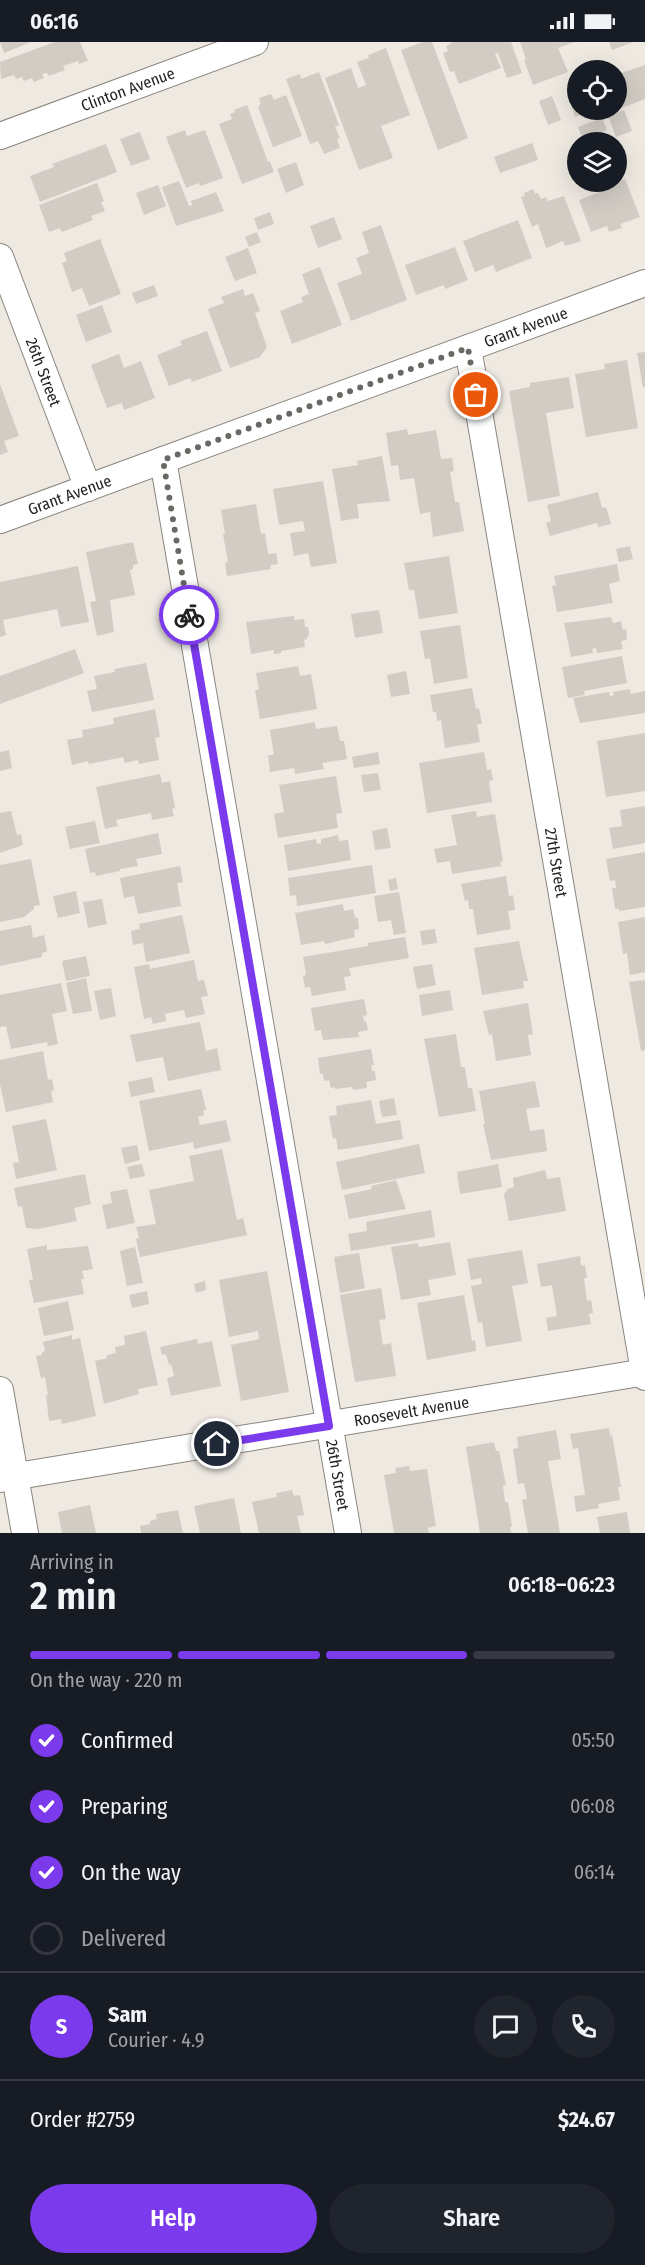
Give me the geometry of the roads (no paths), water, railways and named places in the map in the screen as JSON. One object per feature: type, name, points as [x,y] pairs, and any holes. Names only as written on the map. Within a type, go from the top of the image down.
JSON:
[{"type":"street","name":"Clinton Avenue","points":[[0,136],[255,42]]},
{"type":"street","name":"26th Street","points":[[0,257],[88,488]]},
{"type":"street","name":"Grant Avenue","points":[[0,520],[645,283]]},
{"type":"street","name":"27th Street","points":[[468,348],[645,1377]]},
{"type":"street","name":"26th Street","points":[[163,460],[348,1533]]},
{"type":"street","name":"Roosevelt Avenue","points":[[8,1478],[645,1372]]},
{"type":"street","points":[[0,1390],[8,1478],[25,1533]]}]
